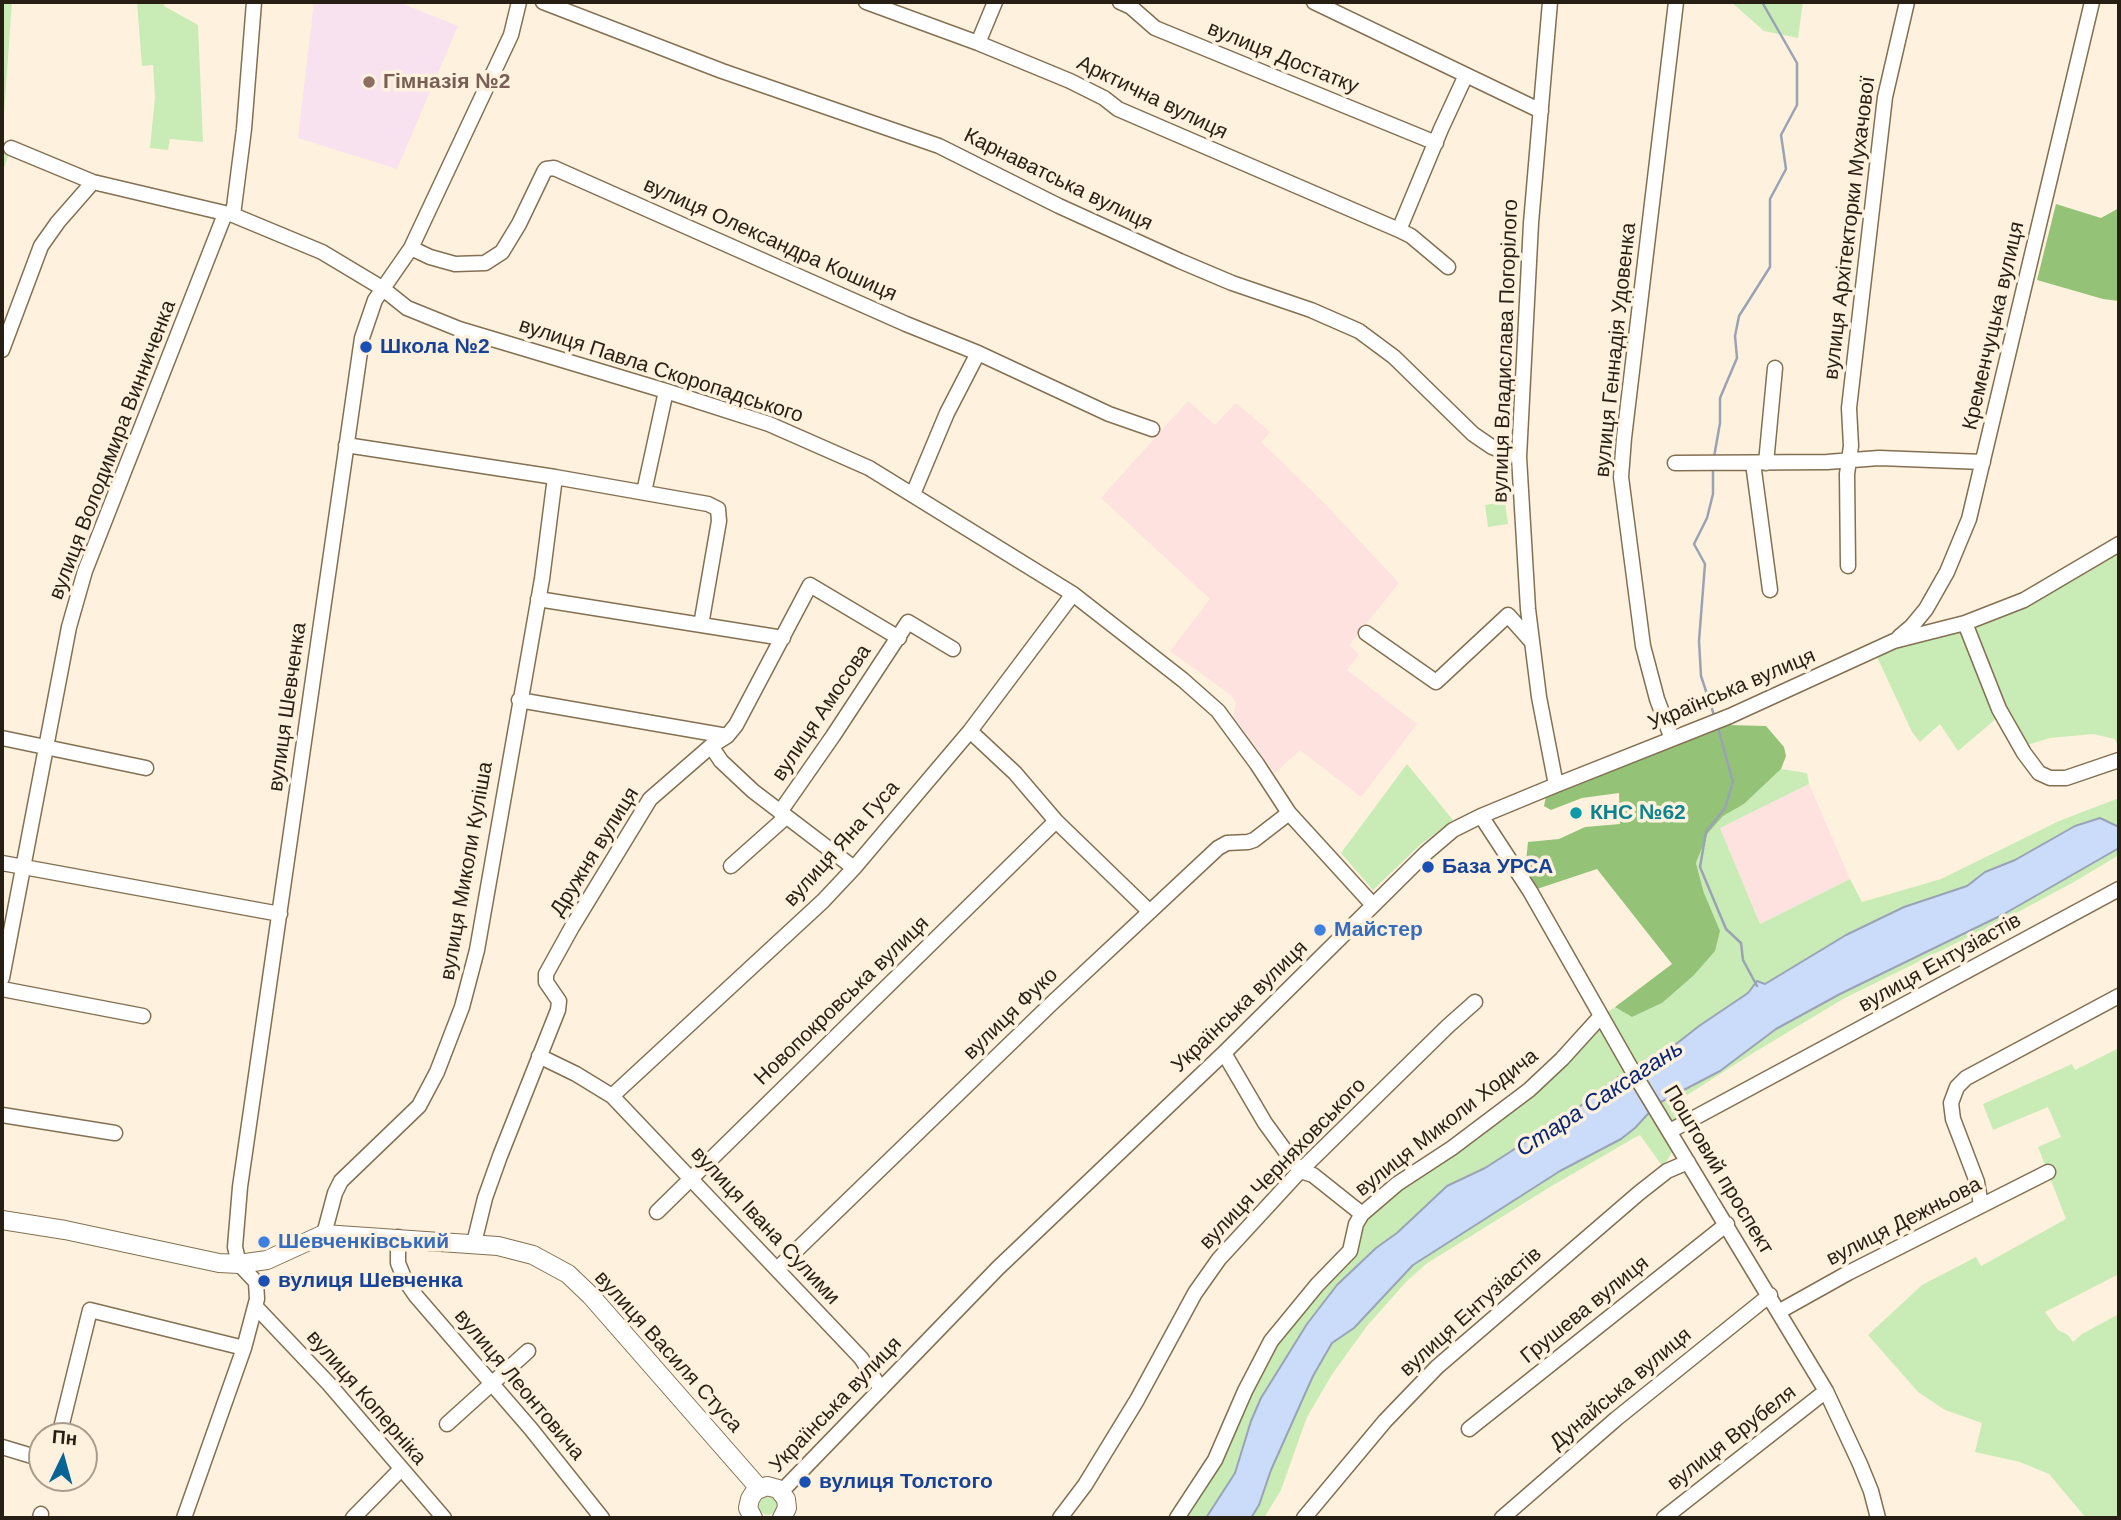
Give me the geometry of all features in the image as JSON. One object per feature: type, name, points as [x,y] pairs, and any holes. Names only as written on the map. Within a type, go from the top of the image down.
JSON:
[{"type":"main road","name":"вулиця Василя Стуса","points":[[2,1220],[65,1230],[206,1261],[239,1264],[267,1260],[324,1234],[474,1243],[520,1250],[568,1274],[591,1296],[759,1488]]},
{"type":"main road","points":[[753,1518],[748,1503],[752,1494],[759,1488],[771,1486],[781,1492],[787,1503],[782,1518]]},
{"type":"street","name":"вулиця Володимира Винниченка","points":[[2,978],[44,747],[69,627],[85,571],[229,214],[244,129],[254,2]]},
{"type":"street","name":"вулиця Шевченка","points":[[184,1518],[256,1307],[256,1282],[239,1264],[235,1247],[240,1187],[362,338],[369,314],[382,288],[395,274],[411,248],[511,35],[519,2]]},
{"type":"street","name":"Карнаватська вулиця","points":[[543,2],[722,71],[939,146],[1059,206],[1180,261],[1359,331],[1394,357],[1473,434],[1492,447],[1519,457]]},
{"type":"street","name":"Арктична вулиця","points":[[866,2],[978,43],[1070,81],[1104,98],[1125,113],[1399,230],[1411,236],[1448,267]]},
{"type":"street","points":[[978,43],[995,2]]},
{"type":"street","name":"вулиця Достатку","points":[[1120,2],[1131,7],[1155,28],[1436,143]]},
{"type":"street","points":[[1314,2],[1541,111]]},
{"type":"street","name":"вулиця Владислава Погорілого","points":[[1550,2],[1531,223],[1519,457],[1532,642],[1539,697],[1556,785]]},
{"type":"street","name":"вулиця Геннадія Удовенка","points":[[1672,739],[1657,698],[1643,646],[1621,477],[1676,2]]},
{"type":"street","name":"вулиця Архітекторки Мухачової","points":[[1848,566],[1849,408],[1885,97],[1907,2]]},
{"type":"street","name":"Кременчуцька вулиця","points":[[1894,641],[1912,626],[1926,609],[1947,572],[1969,519],[2092,2]]},
{"type":"street","points":[[1399,230],[1466,75]]},
{"type":"street","name":"вулиця Павла Скоропадського","points":[[10,148],[93,182],[229,214],[322,253],[382,288],[407,308],[459,329],[769,424],[869,468],[1073,594],[1113,623],[1218,711],[1289,813],[1373,905]]},
{"type":"street","name":"вулиця Олександра Кошиця","points":[[411,248],[455,264],[485,263],[502,252],[544,172],[550,167],[978,353],[1109,414],[1152,429]]},
{"type":"street","points":[[2,349],[41,246],[93,182]]},
{"type":"street","points":[[913,494],[947,413],[978,353]]},
{"type":"street","points":[[1770,590],[1759,463],[1774,368]]},
{"type":"street","points":[[644,492],[666,391]]},
{"type":"street","points":[[346,445],[555,477],[713,505],[718,509],[719,521],[701,625]]},
{"type":"street","points":[[1675,463],[1850,461],[1879,458],[1983,463]]},
{"type":"street","name":"вулиця Миколи Куліша","points":[[324,1234],[341,1181],[419,1106],[437,1072],[458,1016],[477,950],[538,599],[555,477]]},
{"type":"street","name":"Українська вулиця","points":[[781,1492],[998,1268],[1453,830],[1556,785],[1730,716],[1894,641],[1965,623],[2024,600],[2119,544]]},
{"type":"street","name":"Дружня вулиця","points":[[474,1243],[485,1198],[500,1156],[558,1010],[559,1001],[546,982],[546,974],[558,950],[650,799],[711,746],[727,736],[736,725],[810,585]]},
{"type":"street","name":"вулиця Амосова","points":[[810,585],[899,638]]},
{"type":"street","name":"вулиця Яна Гуса","points":[[612,1096],[813,910],[854,868],[970,731],[1073,594]]},
{"type":"street","points":[[538,599],[783,638]]},
{"type":"street","points":[[1366,634],[1436,682],[1508,615],[1532,642]]},
{"type":"street","name":"вулиця Амосова","points":[[731,866],[783,815],[908,622],[953,649]]},
{"type":"street","points":[[1965,623],[1999,709],[2024,753],[2039,773],[2050,778],[2066,778],[2119,760]]},
{"type":"street","points":[[519,700],[727,736]]},
{"type":"street","points":[[970,731],[1015,773],[1056,821],[1149,911]]},
{"type":"street","points":[[2,738],[146,768]]},
{"type":"street","points":[[711,746],[721,761],[783,815],[854,868]]},
{"type":"street","name":"вулиця Фуко","points":[[777,1269],[1149,911],[1222,845],[1254,840],[1289,813]]},
{"type":"street","name":"Поштовий проспект","points":[[1481,816],[1530,891],[1632,1070],[1826,1391],[1860,1464],[1878,1518]]},
{"type":"street","name":"Новопокровська вулиця","points":[[657,1212],[1056,821]]},
{"type":"street","points":[[2,863],[280,914]]},
{"type":"street","name":"вулиця Ентузіастів","points":[[1670,1131],[2119,889]]},
{"type":"street","points":[[2,989],[143,1016]]},
{"type":"street","points":[[1981,1205],[1977,1182],[1953,1119],[1951,1103],[1957,1087],[1966,1077],[2119,996]]},
{"type":"street","name":"вулиця Черняховського","points":[[1060,1518],[1103,1456],[1195,1293],[1219,1259],[1300,1171],[1475,1002]]},
{"type":"street","name":"вулиця Миколи Ходича","points":[[1177,1518],[1215,1460],[1245,1391],[1271,1341],[1317,1285],[1350,1251],[1356,1224],[1362,1214],[1397,1184],[1452,1148],[1529,1090],[1601,1016]]},
{"type":"street","points":[[1224,1053],[1265,1123],[1300,1171],[1313,1175],[1362,1214]]},
{"type":"street","points":[[539,1056],[612,1096]]},
{"type":"street","name":"вулиця Івана Сулими","points":[[612,1096],[861,1358],[881,1389]]},
{"type":"street","points":[[2,1115],[115,1133]]},
{"type":"street","name":"вулиця Ентузіастів","points":[[1304,1518],[1385,1421],[1437,1367],[1639,1193],[1667,1171],[1688,1161]]},
{"type":"street","name":"вулиця Дежньова","points":[[1780,1311],[2048,1172]]},
{"type":"street","name":"Грушева вулиця","points":[[1469,1429],[1727,1224]]},
{"type":"street","name":"вулиця Леонтовича","points":[[398,1237],[398,1264],[405,1280],[602,1518]]},
{"type":"street","name":"Дунайська вулиця","points":[[1502,1518],[1626,1411],[1770,1295]]},
{"type":"street","name":"вулиця Коперніка","points":[[256,1307],[328,1384],[444,1518]]},
{"type":"street","points":[[62,1422],[90,1310],[244,1348]]},
{"type":"street","points":[[447,1423],[528,1351]]},
{"type":"street","name":"вулиця Врубеля","points":[[1664,1518],[1826,1391]]},
{"type":"street","points":[[2,1447],[28,1454]]},
{"type":"street","points":[[353,1518],[401,1469]]},
{"type":"shaded area","name":"Гімназія №2","points":[[314,2],[398,2],[458,26],[397,169],[298,138]]},
{"type":"shaded area","points":[[1188,401],[1215,425],[1236,403],[1270,432],[1261,442],[1325,504],[1399,583],[1349,645],[1359,654],[1347,670],[1417,724],[1361,797],[1300,750],[1275,773],[1233,716],[1236,703],[1231,695],[1170,651],[1210,599],[1101,498]]},
{"type":"shaded area","points":[[1809,784],[1850,879],[1760,924],[1720,828]]},
{"type":"green space","points":[[2,2],[12,2],[2,141]]},
{"type":"green space","points":[[137,2],[164,2],[164,6],[198,25],[203,142],[170,139],[168,150],[150,148],[155,97],[153,65],[142,66]]},
{"type":"green space","points":[[1731,2],[1803,2],[1798,38],[1764,31]]},
{"type":"green space","points":[[2,141],[11,148],[2,173]]},
{"type":"green space","points":[[2056,204],[2101,218],[2119,208],[2119,301],[2037,280]]},
{"type":"green space","points":[[1505,502],[1508,524],[1488,527],[1485,505]]},
{"type":"green space","points":[[2119,553],[2119,749],[2115,739],[2093,734],[2050,738],[2017,748],[1997,718],[1958,751],[1940,724],[1920,742],[1912,732],[1877,657],[1897,644],[1998,616],[2085,574]]},
{"type":"green space","points":[[1729,725],[1766,726],[1784,747],[1786,756],[1781,769],[1744,804],[1723,816],[1708,833],[1696,863],[1704,893],[1720,931],[1715,951],[1694,975],[1662,1003],[1632,1017],[1615,1007],[1672,964],[1597,869],[1534,890],[1525,871],[1528,842],[1559,839],[1585,827],[1620,824],[1619,793],[1582,798],[1551,810],[1544,806],[1546,796]]},
{"type":"green space","points":[[1407,764],[1453,820],[1420,845],[1373,890],[1341,853]]},
{"type":"green space","points":[[1781,769],[1807,773],[1809,784],[1720,828],[1760,924],[1850,879],[1862,902],[1941,879],[2059,821],[2119,798],[2119,827],[2100,818],[2075,826],[2015,860],[1985,872],[1967,886],[1846,935],[1765,984],[1757,981],[1748,993],[1699,1026],[1643,1070],[1636,1072],[1604,1014],[1615,1007],[1632,1017],[1662,1003],[1704,893],[1696,863],[1708,833],[1723,816],[1744,804]]},
{"type":"green space","points":[[2119,848],[2119,855],[2074,882],[1843,999],[1750,1055],[1684,1097],[1680,1105],[1688,1118],[1670,1125],[1657,1104],[1720,1071],[1776,1029],[1840,994],[2004,914]]},
{"type":"green space","points":[[1599,1018],[1631,1074],[1618,1077],[1574,1111],[1485,1168],[1447,1186],[1337,1285],[1293,1347],[1243,1449],[1235,1473],[1216,1506],[1206,1518],[1177,1518],[1271,1341],[1335,1268],[1356,1224],[1529,1090]]},
{"type":"green space","points":[[2119,1048],[2119,1274],[2045,1312],[2058,1330],[2068,1335],[2073,1342],[2082,1334],[2119,1314],[2119,1518],[2086,1518],[2049,1474],[2020,1462],[1975,1452],[1982,1423],[1945,1410],[1918,1392],[1868,1335],[1922,1285],[1976,1257],[1981,1266],[2066,1219],[2038,1147],[2061,1137],[2048,1107],[1993,1130],[1983,1104],[2072,1064],[2075,1070]]},
{"type":"green space","points":[[1652,1109],[1673,1143],[1671,1154],[1663,1167],[1640,1135],[1426,1264],[1406,1282],[1367,1326],[1333,1373],[1307,1417],[1281,1490],[1264,1518],[1251,1518],[1259,1505],[1271,1470],[1313,1376],[1332,1343],[1354,1328],[1413,1265],[1560,1171],[1621,1139]]},
{"type":"green space","points":[[764,1497],[772,1497],[777,1506],[775,1513],[764,1515],[759,1510],[759,1502]]},
{"type":"water","name":"Стара Саксагань","points":[[2100,818],[2119,827],[2119,848],[2004,914],[1840,994],[1776,1029],[1720,1071],[1657,1104],[1621,1139],[1560,1171],[1413,1265],[1354,1328],[1332,1343],[1313,1376],[1271,1470],[1259,1505],[1251,1518],[1206,1518],[1235,1473],[1261,1398],[1307,1324],[1337,1285],[1447,1186],[1485,1168],[1574,1111],[1618,1077],[1643,1070],[1699,1026],[1748,993],[1757,981],[1765,984],[1846,935],[1904,907],[1967,886],[1985,872],[2015,860],[2075,826]]},
{"type":"waterway","points":[[1714,457],[1720,423],[1720,398],[1737,358],[1735,336],[1739,316],[1770,267],[1770,199],[1786,169],[1781,135],[1797,105],[1797,63],[1762,2]]},
{"type":"waterway","points":[[1713,468],[1713,494],[1707,518],[1694,544],[1705,564],[1699,641],[1701,676],[1715,718]]},
{"type":"waterway","points":[[1718,728],[1733,782],[1725,808],[1706,832],[1700,867],[1726,929],[1741,943],[1743,960],[1757,986]]},
{"type":"place","name":"Гімназія №2","points":[[369,82]]},
{"type":"place","name":"Школа №2","points":[[366,347]]},
{"type":"place","name":"КНС №62","points":[[1576,813]]},
{"type":"place","name":"База УРСА","points":[[1428,867]]},
{"type":"place","name":"Майстер","points":[[1320,930]]},
{"type":"place","name":"Шевченківський","points":[[264,1242]]},
{"type":"place","name":"вулиця Шевченка","points":[[264,1281]]},
{"type":"place","name":"вулиця Толстого","points":[[805,1482]]}]
